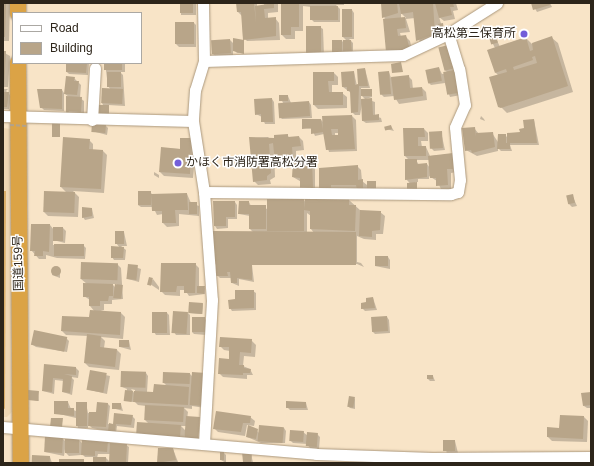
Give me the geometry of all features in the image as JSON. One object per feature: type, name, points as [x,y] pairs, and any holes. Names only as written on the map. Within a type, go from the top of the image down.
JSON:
[{"type":"highway","name":"国道159号","points":[[18,64],[14,122],[21,463]]},
{"type":"street","points":[[203,3],[204,61],[195,90],[193,121],[204,192],[212,300],[204,444]]},
{"type":"street","points":[[204,61],[403,55],[448,34],[497,3]]},
{"type":"street","points":[[204,192],[458,192],[460,180],[455,127],[465,105],[458,70],[448,34]]},
{"type":"street","points":[[92,120],[95,68]]},
{"type":"street","points":[[14,122],[92,120],[193,121]]},
{"type":"street","points":[[3,427],[316,454],[432,460],[591,457]]},
{"type":"shaded area","points":[[3,128],[11,129],[12,412],[7,417],[3,417]]},
{"type":"shaded area","points":[[3,191],[6,191],[5,409],[3,408]]},
{"type":"building","points":[[3,3],[6,3],[5,37],[3,37]]},
{"type":"building","points":[[180,3],[193,3],[193,13],[180,13]]},
{"type":"building","points":[[236,3],[254,3],[256,23],[255,6],[274,3],[274,8],[264,9],[265,18],[276,17],[276,36],[243,40],[241,12],[237,12]]},
{"type":"building","points":[[281,3],[299,3],[299,27],[291,27],[291,35],[281,35]]},
{"type":"building","points":[[381,3],[397,3],[398,13],[382,18]]},
{"type":"building","points":[[399,3],[433,3],[435,34],[416,41],[413,12],[401,14]]},
{"type":"building","points":[[435,3],[453,3],[454,7],[450,7],[452,15],[439,18]]},
{"type":"building","points":[[531,3],[549,3],[550,5],[533,10]]},
{"type":"building","points":[[310,6],[338,6],[338,20],[310,20]]},
{"type":"building","points":[[342,9],[352,9],[352,37],[342,37]]},
{"type":"building","points":[[405,17],[406,28],[397,29],[398,36],[406,35],[410,50],[386,52],[383,19]]},
{"type":"building","points":[[175,22],[194,22],[194,44],[175,44]]},
{"type":"building","points":[[443,23],[444,32],[438,32],[438,24]]},
{"type":"building","points":[[306,26],[321,26],[321,54],[306,54]]},
{"type":"building","points":[[495,33],[498,43],[491,45],[488,35]]},
{"type":"building","points":[[552,36],[568,86],[501,108],[498,107],[489,77],[507,72],[506,69],[495,73],[487,50],[526,37],[530,51],[533,50],[532,43]],"holes":[[[535,56],[537,63],[514,70],[513,67],[533,60],[532,57]]]},
{"type":"building","points":[[233,38],[244,40],[244,54],[233,51]]},
{"type":"building","points":[[230,39],[231,53],[212,54],[211,40]]},
{"type":"building","points":[[332,40],[342,40],[342,54],[332,54]]},
{"type":"building","points":[[343,40],[351,40],[352,53],[343,52]]},
{"type":"building","points":[[448,45],[454,68],[445,71],[438,48]]},
{"type":"building","points":[[3,51],[6,51],[4,90],[3,90]]},
{"type":"building","points":[[401,62],[403,72],[392,73],[391,64]]},
{"type":"building","points":[[66,64],[87,64],[86,73],[66,72]]},
{"type":"building","points":[[104,64],[122,64],[122,70],[104,70]]},
{"type":"building","points":[[439,67],[442,81],[428,84],[425,70]]},
{"type":"building","points":[[365,68],[368,86],[359,86],[358,112],[351,113],[350,91],[347,91],[347,87],[342,87],[341,72],[354,71],[355,85],[358,84],[357,69]]},
{"type":"building","points":[[455,70],[459,93],[447,95],[443,72]]},
{"type":"building","points":[[389,71],[391,94],[380,95],[378,72]]},
{"type":"building","points":[[107,72],[121,72],[121,87],[107,87]]},
{"type":"building","points":[[313,72],[334,72],[334,81],[328,81],[329,92],[343,92],[343,105],[313,105]]},
{"type":"building","points":[[409,75],[410,88],[422,87],[423,96],[394,100],[391,77]]},
{"type":"building","points":[[66,76],[75,77],[74,81],[79,81],[77,95],[64,94]]},
{"type":"building","points":[[102,88],[123,89],[122,104],[101,103]]},
{"type":"building","points":[[37,89],[62,89],[62,109],[40,108]]},
{"type":"building","points":[[361,89],[372,89],[372,96],[361,96]]},
{"type":"building","points":[[3,92],[9,92],[7,107],[3,107]]},
{"type":"building","points":[[279,95],[288,95],[288,101],[279,101]]},
{"type":"building","points":[[66,96],[82,97],[81,112],[69,111],[68,115],[66,114]]},
{"type":"building","points":[[272,98],[273,122],[261,122],[261,114],[255,115],[254,99]]},
{"type":"building","points":[[372,98],[373,115],[379,114],[379,120],[362,121],[361,99]]},
{"type":"building","points":[[309,101],[310,116],[279,118],[278,103]]},
{"type":"building","points":[[99,105],[109,105],[109,116],[99,116]]},
{"type":"building","points":[[352,115],[355,149],[326,150],[323,132],[311,134],[311,128],[302,129],[302,119],[321,119],[323,130],[322,116]],"holes":[[[331,129],[338,129],[338,135],[332,135]]]},
{"type":"building","points":[[534,119],[537,143],[507,143],[507,133],[520,132],[519,129],[524,128],[523,120]]},
{"type":"building","points":[[52,123],[60,123],[60,137],[52,137]]},
{"type":"building","points":[[92,123],[106,124],[105,133],[91,132]]},
{"type":"building","points":[[391,125],[392,129],[385,131],[384,127]]},
{"type":"building","points":[[475,127],[476,137],[476,133],[493,132],[495,147],[472,153],[471,150],[465,151],[462,128]]},
{"type":"building","points":[[403,128],[424,128],[425,137],[418,137],[418,146],[426,146],[426,156],[404,156]]},
{"type":"building","points":[[442,131],[443,148],[430,149],[429,132]]},
{"type":"building","points":[[288,134],[288,137],[299,136],[301,146],[292,147],[293,161],[275,162],[273,143],[269,144],[271,173],[267,176],[267,180],[253,182],[249,137],[274,138],[274,135]]},
{"type":"building","points":[[498,134],[506,134],[506,143],[510,143],[510,149],[497,149]]},
{"type":"building","points":[[63,137],[90,139],[89,149],[103,150],[101,189],[60,187]]},
{"type":"building","points":[[180,138],[191,138],[190,174],[159,172],[161,147],[180,149]]},
{"type":"building","points":[[453,153],[453,169],[447,169],[448,185],[436,186],[436,178],[430,178],[428,156]]},
{"type":"building","points":[[405,159],[417,159],[417,164],[427,163],[427,177],[405,180]]},
{"type":"building","points":[[293,161],[312,161],[313,188],[300,188],[300,178],[292,177]]},
{"type":"building","points":[[358,165],[358,180],[363,179],[363,190],[357,190],[356,185],[331,185],[331,190],[319,190],[319,168]]},
{"type":"building","points":[[367,181],[376,181],[376,189],[367,189]]},
{"type":"building","points":[[417,182],[417,191],[407,192],[407,183]]},
{"type":"building","points":[[44,191],[75,192],[74,213],[43,212]]},
{"type":"building","points":[[138,191],[151,191],[151,205],[138,205]]},
{"type":"building","points":[[187,193],[188,210],[175,210],[176,223],[162,223],[162,211],[152,211],[151,194]]},
{"type":"building","points":[[573,194],[575,203],[568,204],[566,196]]},
{"type":"building","points":[[305,198],[349,199],[349,205],[356,205],[355,231],[310,229],[310,211],[304,210],[304,231],[267,231],[267,199],[304,199],[304,209]]},
{"type":"building","points":[[213,201],[235,201],[235,217],[226,217],[226,226],[214,226]]},
{"type":"building","points":[[239,201],[249,201],[249,205],[266,205],[266,229],[249,229],[249,214],[238,214]]},
{"type":"building","points":[[189,202],[197,202],[197,214],[189,214]]},
{"type":"building","points":[[82,207],[92,208],[92,216],[82,218]]},
{"type":"building","points":[[360,210],[381,211],[380,230],[372,231],[372,237],[359,236]]},
{"type":"building","points":[[31,224],[50,224],[49,252],[43,251],[43,256],[34,256],[35,251],[30,251]]},
{"type":"building","points":[[53,227],[63,227],[63,241],[53,241]]},
{"type":"building","points":[[115,231],[124,231],[124,244],[115,244]]},
{"type":"building","points":[[212,231],[356,232],[356,265],[252,265],[252,280],[237,278],[237,283],[231,283],[230,272],[227,272],[228,276],[216,276],[216,264],[212,264]]},
{"type":"building","points":[[54,244],[84,244],[84,256],[54,256]]},
{"type":"building","points":[[111,246],[124,247],[123,258],[111,258]]},
{"type":"building","points":[[375,256],[388,256],[388,266],[375,266]]},
{"type":"building","points":[[81,262],[118,263],[117,280],[80,279]]},
{"type":"building","points":[[161,263],[196,263],[195,293],[184,293],[184,286],[177,286],[176,292],[160,292]]},
{"type":"building","points":[[128,264],[138,265],[136,280],[126,279]]},
{"type":"building","points":[[54,266],[58,266],[60,267],[60,275],[54,276],[51,273],[51,269]]},
{"type":"building","points":[[149,277],[153,278],[151,286],[147,285]]},
{"type":"building","points":[[83,283],[113,284],[113,296],[109,296],[108,301],[100,301],[100,306],[89,306],[89,297],[83,297]]},
{"type":"building","points":[[115,284],[123,285],[121,299],[113,298]]},
{"type":"building","points":[[197,286],[205,286],[204,294],[197,293]]},
{"type":"building","points":[[235,290],[254,290],[254,308],[229,309],[228,300],[235,299]]},
{"type":"building","points":[[373,297],[375,308],[361,309],[361,303],[366,302],[366,298]]},
{"type":"building","points":[[189,302],[203,303],[202,314],[188,313]]},
{"type":"building","points":[[90,310],[121,312],[120,335],[61,331],[62,316],[89,317]]},
{"type":"building","points":[[173,311],[188,312],[186,334],[171,333]]},
{"type":"building","points":[[152,312],[167,312],[167,333],[152,333]]},
{"type":"building","points":[[387,316],[388,331],[372,332],[371,317]]},
{"type":"building","points":[[192,317],[205,317],[205,332],[192,332]]},
{"type":"building","points":[[34,330],[67,337],[64,352],[31,345]]},
{"type":"building","points":[[87,334],[101,336],[100,347],[117,349],[115,367],[84,363]]},
{"type":"building","points":[[220,337],[252,339],[251,353],[240,352],[239,365],[244,365],[244,368],[251,369],[250,373],[243,373],[243,375],[218,374],[219,358],[229,359],[229,347],[219,347]]},
{"type":"building","points":[[119,340],[129,340],[129,347],[119,347]]},
{"type":"building","points":[[44,364],[76,367],[76,375],[64,374],[72,376],[70,393],[62,392],[63,379],[53,378],[52,392],[42,391]]},
{"type":"building","points":[[90,370],[107,373],[103,393],[87,390]]},
{"type":"building","points":[[121,371],[146,372],[145,388],[120,387]]},
{"type":"building","points":[[163,372],[190,373],[190,384],[163,383]]},
{"type":"building","points":[[192,372],[206,373],[204,406],[190,405]]},
{"type":"building","points":[[427,375],[433,375],[433,379],[427,379]]},
{"type":"building","points":[[154,384],[189,387],[188,405],[133,402],[134,391],[153,392]]},
{"type":"building","points":[[28,390],[39,391],[38,401],[27,400]]},
{"type":"building","points":[[125,390],[133,391],[132,402],[124,401]]},
{"type":"building","points":[[591,392],[591,405],[583,406],[581,393]]},
{"type":"building","points":[[349,396],[355,397],[353,408],[347,407]]},
{"type":"building","points":[[54,401],[68,401],[68,408],[74,408],[74,416],[54,414]]},
{"type":"building","points":[[286,401],[306,402],[306,408],[286,408]]},
{"type":"building","points":[[76,402],[87,402],[87,426],[76,426]]},
{"type":"building","points":[[97,402],[108,403],[106,427],[88,426],[89,412],[96,412]]},
{"type":"building","points":[[112,403],[121,403],[121,409],[112,409]]},
{"type":"building","points":[[145,405],[184,407],[183,422],[144,420]]},
{"type":"building","points":[[216,411],[251,416],[250,423],[243,423],[241,432],[213,429]]},
{"type":"building","points":[[114,413],[133,415],[131,425],[116,424],[115,432],[108,431],[109,423],[113,424]]},
{"type":"building","points":[[560,415],[584,416],[583,439],[547,437],[547,427],[559,428]]},
{"type":"building","points":[[186,416],[200,417],[198,439],[184,438]]},
{"type":"building","points":[[51,418],[63,418],[62,427],[50,427]]},
{"type":"building","points":[[137,422],[181,425],[180,438],[136,435]]},
{"type":"building","points":[[248,425],[258,429],[256,439],[246,437]]},
{"type":"building","points":[[259,425],[284,427],[283,443],[258,441]]},
{"type":"building","points":[[290,430],[304,431],[303,442],[289,441]]},
{"type":"building","points":[[307,432],[318,433],[317,447],[306,446]]},
{"type":"building","points":[[45,436],[63,437],[62,453],[44,452]]},
{"type":"building","points":[[65,439],[79,439],[79,453],[65,453]]},
{"type":"building","points":[[82,439],[108,441],[107,452],[95,451],[95,456],[81,455]]},
{"type":"building","points":[[443,440],[455,440],[455,451],[443,451]]},
{"type":"building","points":[[110,443],[127,444],[126,463],[109,463]]},
{"type":"building","points":[[158,448],[173,448],[176,460],[157,463]]},
{"type":"building","points":[[220,452],[224,452],[224,460],[220,460]]},
{"type":"building","points":[[242,452],[252,452],[251,462],[243,462]]},
{"type":"building","points":[[32,455],[50,456],[50,463],[32,463]]},
{"type":"building","points":[[93,457],[106,457],[106,463],[93,463]]},
{"type":"building","points":[[59,459],[84,459],[84,463],[59,463]]},
{"type":"place","name":"高松第三保育所","points":[[524,34]]},
{"type":"place","name":"かほく市消防署高松分署","points":[[178,163]]}]
